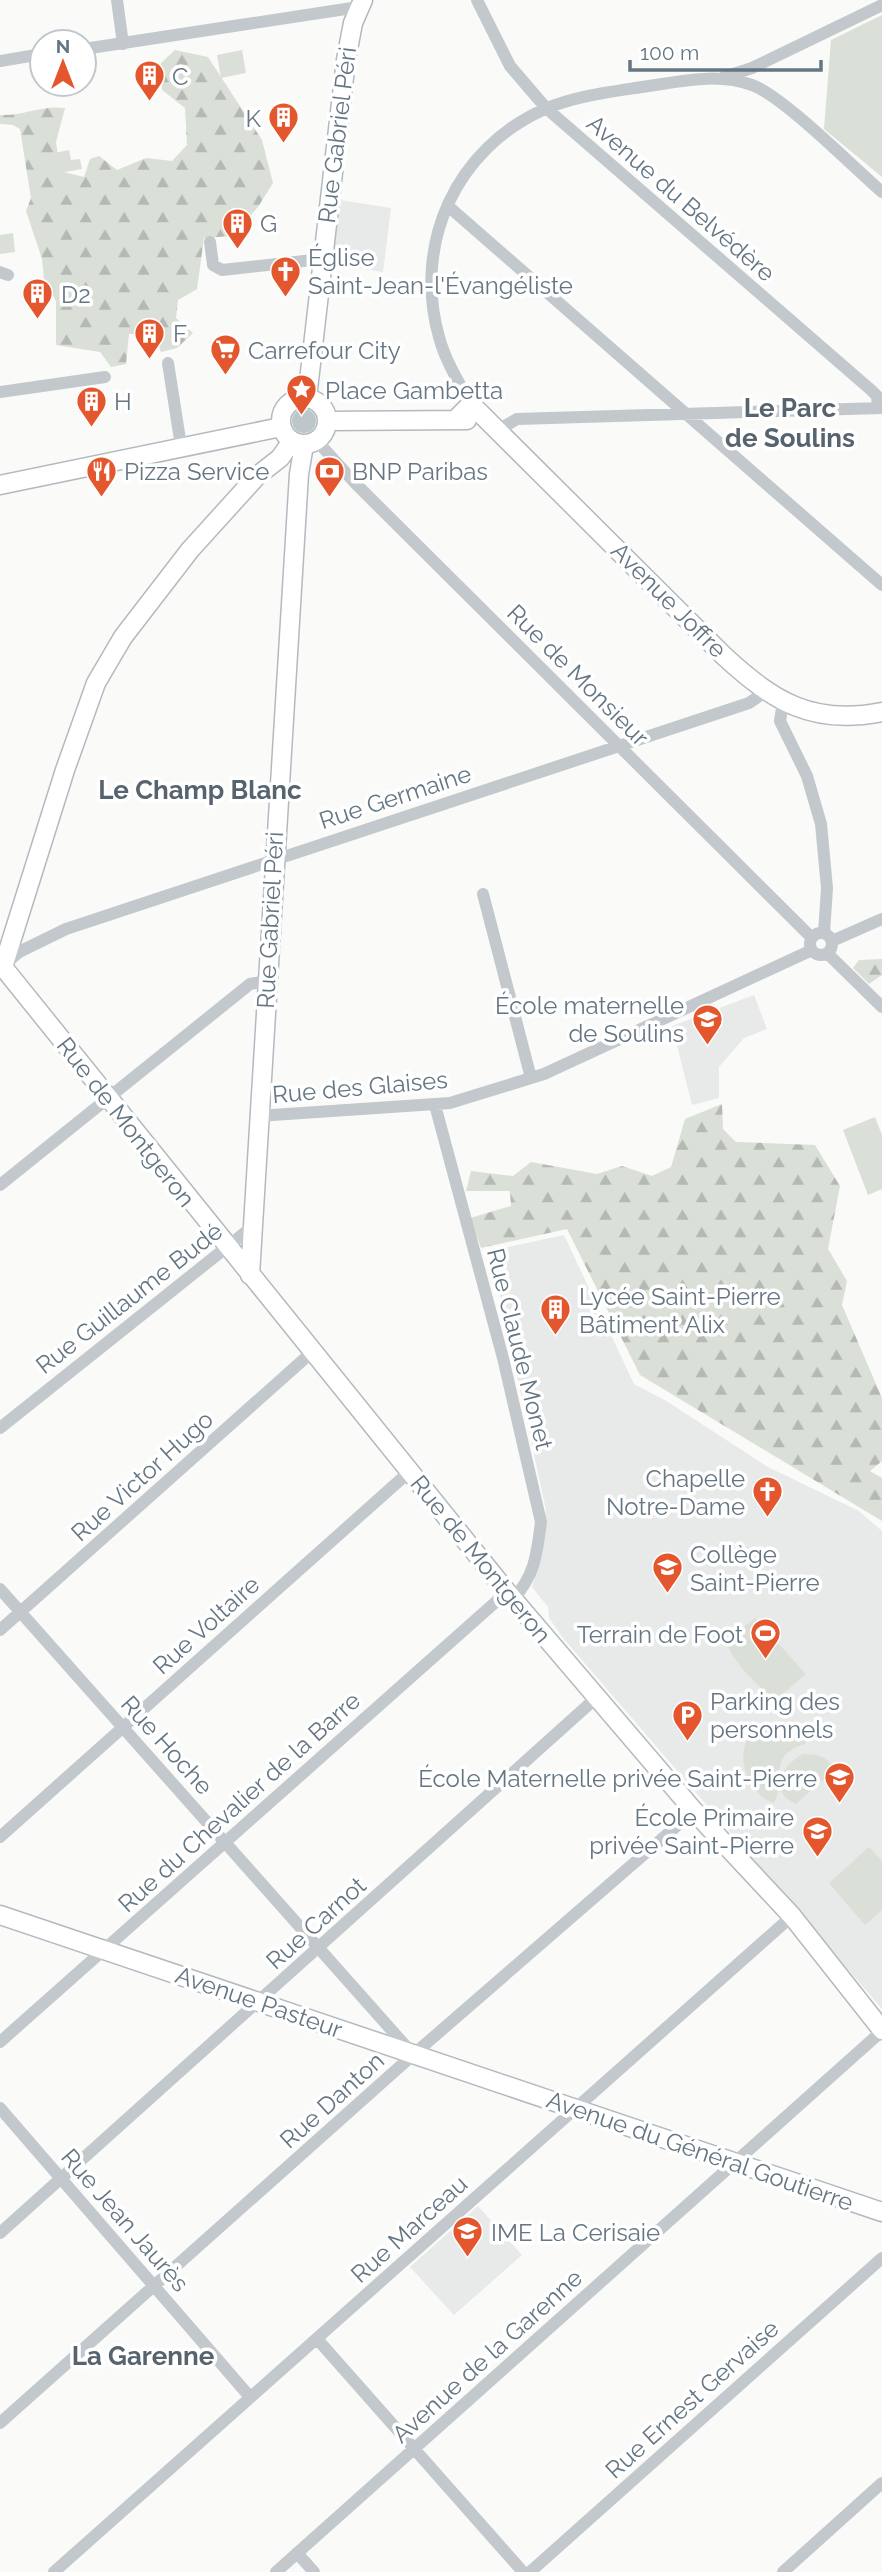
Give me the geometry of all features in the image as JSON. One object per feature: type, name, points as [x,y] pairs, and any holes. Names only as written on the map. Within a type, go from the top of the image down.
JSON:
[{"type":"street","points":[[117,0],[123,44]]},
{"type":"street","name":"Avenue du Belvédère","points":[[477,0],[510,66],[546,108],[871,390],[877,396],[880,408]]},
{"type":"street","points":[[98,47],[361,5]]},
{"type":"street","name":"Rue Gabriel Péri","points":[[307,398],[346,60],[361,5]]},
{"type":"street","points":[[456,419],[471,404],[439,341],[432,300],[431,260],[438,228],[458,185],[477,158],[503,133],[546,108],[578,98],[724,77],[752,68],[882,5]]},
{"type":"street","points":[[0,61],[28,56]]},
{"type":"street","points":[[724,77],[754,85],[786,108],[882,192]]},
{"type":"street","points":[[448,206],[882,585]]},
{"type":"street","points":[[210,242],[213,265],[222,270],[321,259]]},
{"type":"street","points":[[168,363],[181,446]]},
{"type":"street","points":[[0,392],[105,377]]},
{"type":"street","points":[[0,485],[181,446],[299,438],[324,432],[327,421],[319,403],[307,398],[294,400],[284,408],[299,438]]},
{"type":"street","name":"Avenue Joffre","points":[[471,404],[724,656],[765,692],[783,702],[834,715],[882,712]]},
{"type":"street","points":[[327,421],[456,419],[493,426],[517,419],[880,408]]},
{"type":"street","points":[[2,968],[65,770],[96,683],[123,637],[190,550],[257,476],[299,438]]},
{"type":"street","name":"Rue Gabriel Péri","points":[[252,1227],[299,438]]},
{"type":"street","name":"Rue de Monsieur","points":[[299,438],[348,477],[821,943],[882,1007]]},
{"type":"street","name":"Rue Germaine","points":[[2,968],[19,951],[66,929],[749,703],[765,692]]},
{"type":"street","points":[[783,702],[780,721],[807,776],[821,824],[827,888],[821,943]]},
{"type":"street","points":[[484,894],[531,1079]]},
{"type":"street","name":"Rue des Glaises","points":[[258,1116],[435,1105],[531,1079],[821,943],[882,919]]},
{"type":"street","name":"Rue de Montgeron","points":[[2,968],[510,1595],[694,1811],[792,1916],[882,2030]]},
{"type":"street","points":[[0,1185],[250,985],[267,981]]},
{"type":"street","name":"Rue Claude Monet","points":[[435,1105],[503,1358],[541,1522],[538,1549],[528,1583],[510,1595]]},
{"type":"street","points":[[250,1275],[252,1227]]},
{"type":"street","name":"Rue Guillaume Budé","points":[[0,1428],[252,1227]]},
{"type":"street","name":"Rue Victor Hugo","points":[[0,1630],[312,1352]]},
{"type":"street","name":"Rue Voltaire","points":[[0,1836],[409,1472]]},
{"type":"street","name":"Rue Hoche","points":[[0,1589],[414,2054]]},
{"type":"street","name":"Rue du Chevalier de la Barre","points":[[0,2042],[225,1842],[510,1595]]},
{"type":"street","name":"Rue Carnot","points":[[0,2233],[260,2003],[596,1698]]},
{"type":"street","name":"Rue Danton","points":[[0,2423],[414,2054],[694,1811]]},
{"type":"street","name":"Avenue Pasteur","points":[[0,1915],[519,2090]]},
{"type":"street","name":"Rue Marceau","points":[[54,2572],[792,1916]]},
{"type":"street","name":"Avenue de la Garenne","points":[[276,2572],[882,2030]]},
{"type":"street","name":"Avenue du Général Goutierre","points":[[519,2090],[882,2212]]},
{"type":"street","name":"Rue Jean Jaurès","points":[[0,2108],[250,2397]]},
{"type":"street","name":"Rue Ernest Gervaise","points":[[530,2572],[882,2258]]},
{"type":"street","points":[[318,2340],[523,2572]]},
{"type":"street","points":[[783,2572],[882,2483]]},
{"type":"street","points":[[297,2553],[314,2572]]},
{"type":"shaded area","points":[[340,200],[391,208],[383,272],[332,264]]},
{"type":"shaded area","points":[[304,409],[312,413],[316,421],[312,429],[304,433],[296,429],[292,421],[296,413]]},
{"type":"shaded area","name":"École maternelle de Soulins","points":[[754,995],[767,1029],[744,1038],[719,1067],[719,1098],[692,1105],[672,1026]]},
{"type":"shaded area","points":[[564,1235],[634,1384],[668,1402],[768,1467],[859,1511],[882,1531],[882,2009],[563,1638],[549,1618],[548,1607],[532,1587],[542,1553],[546,1510],[490,1251]]},
{"type":"shaded area","name":"IME La Cerisaie","points":[[478,2206],[522,2255],[454,2315],[410,2267]]},
{"type":"green space","points":[[882,15],[882,177],[824,129],[831,40]]},
{"type":"green space","points":[[175,50],[208,57],[262,140],[273,183],[258,207],[232,236],[204,238],[197,289],[178,300],[176,318],[193,333],[177,348],[161,352],[154,334],[129,334],[126,364],[111,367],[100,352],[56,345],[56,301],[44,279],[42,259],[26,211],[31,198],[20,129],[13,125],[0,124],[0,115],[65,108],[56,142],[60,171],[84,177],[90,159],[99,156],[117,170],[146,158],[172,161],[187,145],[185,108],[162,90],[161,63]]},
{"type":"green space","points":[[242,50],[246,73],[221,78],[217,55]]},
{"type":"green space","points":[[69,150],[71,160],[80,159],[82,169],[59,173],[55,153]]},
{"type":"green space","points":[[13,233],[15,252],[0,254],[0,235]]},
{"type":"green space","points":[[882,959],[882,975],[869,984],[853,968],[859,960]]},
{"type":"green space","points":[[722,1104],[723,1129],[736,1142],[815,1145],[840,1186],[828,1249],[847,1281],[842,1305],[882,1398],[882,1461],[870,1471],[882,1478],[882,1521],[640,1375],[567,1229],[481,1248],[470,1218],[511,1206],[510,1191],[466,1191],[471,1171],[513,1176],[531,1162],[597,1174],[622,1166],[652,1176],[671,1167],[685,1119]]},
{"type":"green space","points":[[875,1117],[882,1135],[882,1189],[868,1195],[843,1130]]},
{"type":"green space","name":"Terrain de Foot","points":[[755,1618],[806,1674],[774,1701],[740,1666],[726,1641]]},
{"type":"green space","points":[[777,1724],[806,1740],[805,1744],[793,1749],[781,1761],[774,1803],[754,1788],[747,1775],[744,1748],[749,1736],[760,1728]]},
{"type":"green space","points":[[803,1754],[824,1758],[830,1763],[835,1774],[832,1777],[828,1775],[796,1804],[787,1799],[780,1785],[784,1771]]},
{"type":"green space","points":[[869,1847],[882,1861],[882,1910],[865,1925],[829,1883]]},
{"type":"place","name":"C","points":[[149,103]]},
{"type":"place","name":"K","points":[[284,145]]},
{"type":"place","name":"G","points":[[237,250]]},
{"type":"place","name":"Église Saint-Jean-l'Évangéliste","points":[[285,298]]},
{"type":"place","name":"D2","points":[[38,321]]},
{"type":"place","name":"F","points":[[150,360]]},
{"type":"place","name":"Carrefour City","points":[[225,377]]},
{"type":"place","name":"Place Gambetta","points":[[302,417]]},
{"type":"place","name":"H","points":[[91,428]]},
{"type":"place","name":"Pizza Service","points":[[101,498]]},
{"type":"place","name":"BNP Paribas","points":[[329,498]]},
{"type":"place","name":"École maternelle de Soulins","points":[[707,1046]]},
{"type":"place","name":"Lycée Saint-Pierre Bâtiment Alix","points":[[556,1337]]},
{"type":"place","name":"Chapelle Notre-Dame","points":[[768,1519]]},
{"type":"place","name":"Collège Saint-Pierre","points":[[667,1595]]},
{"type":"place","name":"Terrain de Foot","points":[[766,1661]]},
{"type":"place","name":"Parking des personnels","points":[[687,1742]]},
{"type":"place","name":"École Maternelle privée Saint-Pierre","points":[[840,1805]]},
{"type":"place","name":"École Primaire privée Saint-Pierre","points":[[817,1858]]},
{"type":"place","name":"IME La Cerisaie","points":[[468,2259]]},
{"type":"district","name":"Le Parc de Soulins","points":[[790,422]]},
{"type":"district","name":"Le Champ Blanc","points":[[200,790]]},
{"type":"district","name":"La Garenne","points":[[143,2356]]}]
